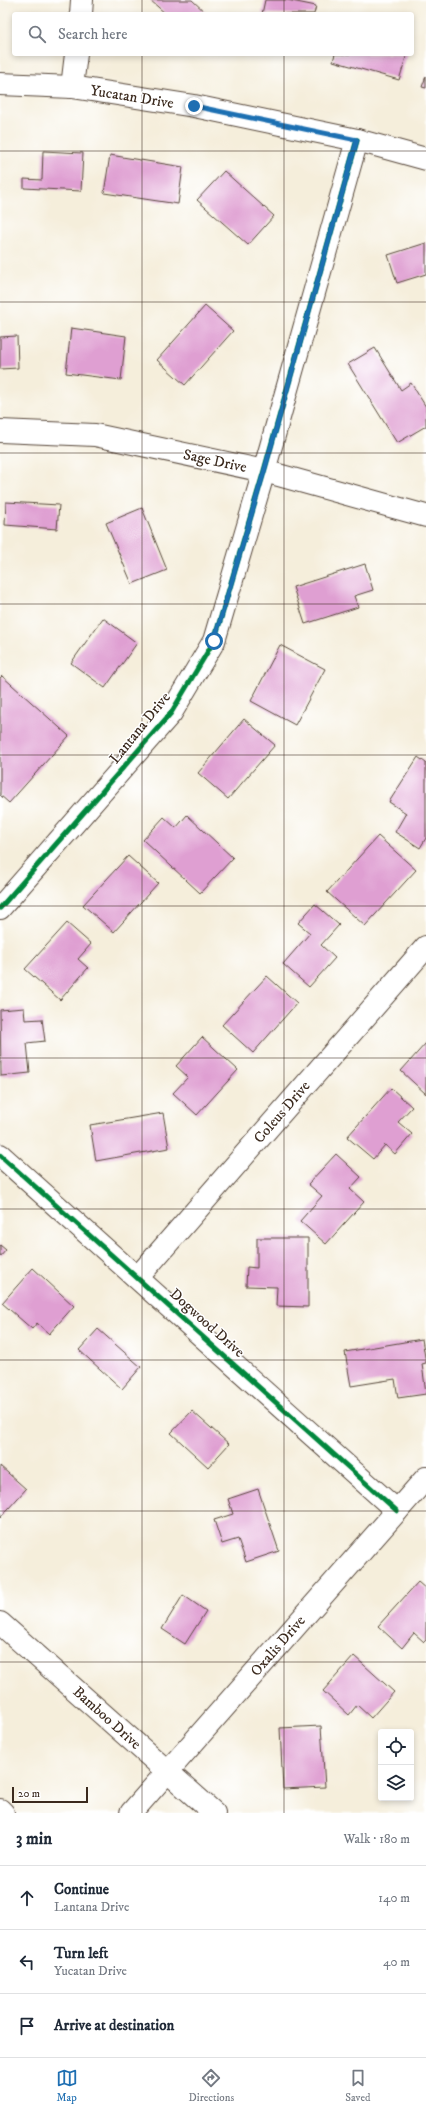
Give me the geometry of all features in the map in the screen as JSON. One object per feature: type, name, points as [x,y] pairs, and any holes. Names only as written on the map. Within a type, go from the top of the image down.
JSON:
[{"type":"main road","points":[[80,12],[82,0]]},
{"type":"main road","points":[[72,87],[76,56]]},
{"type":"main road","name":"Yucatan Drive","points":[[0,84],[72,87],[194,106],[357,140],[426,159]]},
{"type":"main road","name":"Lantana Drive","points":[[0,908],[171,713],[214,641],[264,472],[357,140]]},
{"type":"main road","name":"Sage Drive","points":[[0,431],[95,435],[264,472],[426,516]]},
{"type":"main road","name":"Coleus Drive","points":[[138,1277],[426,947]]},
{"type":"main road","name":"Dogwood Drive","points":[[0,1155],[138,1277],[397,1511]]},
{"type":"main road","name":"Oxalis Drive","points":[[131,1813],[426,1478]]},
{"type":"main road","name":"Bamboo Drive","points":[[0,1623],[214,1813]]},
{"type":"main road","points":[[0,1810],[3,1813]]},
{"type":"building","points":[[150,0],[192,0],[205,12],[164,12]]},
{"type":"building","points":[[265,0],[287,0],[316,6],[314,12],[262,12]]},
{"type":"building","points":[[334,56],[406,56],[399,80],[333,61]]},
{"type":"building","points":[[426,76],[426,88],[422,87]]},
{"type":"building","points":[[43,151],[83,153],[81,191],[24,188],[24,179],[42,180]]},
{"type":"building","points":[[110,155],[183,167],[178,204],[104,193]]},
{"type":"building","points":[[224,171],[274,216],[248,245],[197,200]]},
{"type":"building","points":[[426,243],[426,274],[397,283],[388,255]]},
{"type":"building","points":[[205,306],[233,331],[185,385],[157,360]]},
{"type":"building","points":[[71,328],[126,336],[121,380],[66,373]]},
{"type":"building","points":[[17,336],[18,368],[0,369],[0,337]]},
{"type":"building","points":[[375,348],[401,390],[411,383],[426,407],[426,426],[397,443],[348,364]]},
{"type":"building","points":[[6,502],[59,505],[57,529],[5,525]]},
{"type":"building","points":[[142,508],[167,570],[132,584],[106,523]]},
{"type":"building","points":[[365,564],[373,590],[354,596],[358,607],[305,624],[293,587]]},
{"type":"building","points":[[103,618],[137,643],[105,688],[71,663]]},
{"type":"building","points":[[280,645],[325,669],[295,725],[251,701]]},
{"type":"building","points":[[2,676],[69,736],[9,803],[0,795],[0,678]]},
{"type":"building","points":[[244,719],[275,745],[228,799],[198,773]]},
{"type":"building","points":[[418,757],[426,763],[426,838],[420,848],[395,832],[406,813],[389,802]]},
{"type":"building","points":[[187,815],[233,858],[200,893],[143,840],[164,817],[176,828]]},
{"type":"building","points":[[378,836],[416,870],[365,926],[327,892]]},
{"type":"building","points":[[128,856],[158,883],[114,932],[83,905]]},
{"type":"building","points":[[315,904],[339,925],[321,945],[335,958],[309,987],[283,964],[310,933],[298,923]]},
{"type":"building","points":[[67,923],[91,944],[78,959],[88,968],[60,1000],[25,969]]},
{"type":"building","points":[[267,976],[297,1003],[253,1053],[222,1025]]},
{"type":"building","points":[[24,1008],[25,1020],[42,1019],[45,1041],[27,1043],[30,1073],[1,1076],[0,1010]]},
{"type":"building","points":[[202,1037],[238,1070],[197,1115],[173,1093],[188,1077],[176,1066]]},
{"type":"building","points":[[426,1043],[426,1094],[401,1071]]},
{"type":"building","points":[[391,1088],[412,1107],[398,1122],[412,1134],[395,1154],[385,1145],[373,1159],[347,1137]]},
{"type":"building","points":[[163,1113],[169,1148],[96,1161],[90,1125]]},
{"type":"building","points":[[336,1154],[361,1177],[350,1189],[364,1202],[326,1244],[300,1221],[322,1196],[308,1184]]},
{"type":"building","points":[[257,1238],[308,1238],[308,1307],[276,1306],[277,1287],[246,1286],[247,1267],[257,1268]]},
{"type":"building","points":[[0,1245],[6,1250],[0,1257]]},
{"type":"building","points":[[33,1268],[74,1306],[49,1334],[37,1323],[32,1329],[2,1303]]},
{"type":"building","points":[[98,1329],[141,1367],[122,1389],[79,1350]]},
{"type":"building","points":[[422,1339],[426,1363],[422,1364],[426,1394],[398,1398],[395,1379],[351,1386],[345,1352]]},
{"type":"building","points":[[192,1411],[229,1444],[208,1467],[171,1433]]},
{"type":"building","points":[[0,1466],[26,1489],[0,1518]]},
{"type":"building","points":[[258,1489],[279,1551],[246,1562],[238,1539],[222,1544],[214,1520],[233,1514],[228,1499]]},
{"type":"building","points":[[418,1582],[426,1589],[426,1640],[424,1642],[414,1633],[402,1648],[378,1626]]},
{"type":"building","points":[[183,1595],[206,1611],[185,1644],[162,1629]]},
{"type":"building","points":[[354,1656],[394,1692],[371,1718],[357,1705],[349,1715],[323,1691]]},
{"type":"building","points":[[321,1726],[325,1787],[283,1789],[280,1728]]},
{"type":"cycle path","points":[[0,908],[171,713],[214,641],[264,471],[357,140]]},
{"type":"cycle path","points":[[0,1155],[397,1511]]},
{"type":"route","points":[[194,106],[357,140],[264,472],[214,641]]}]
